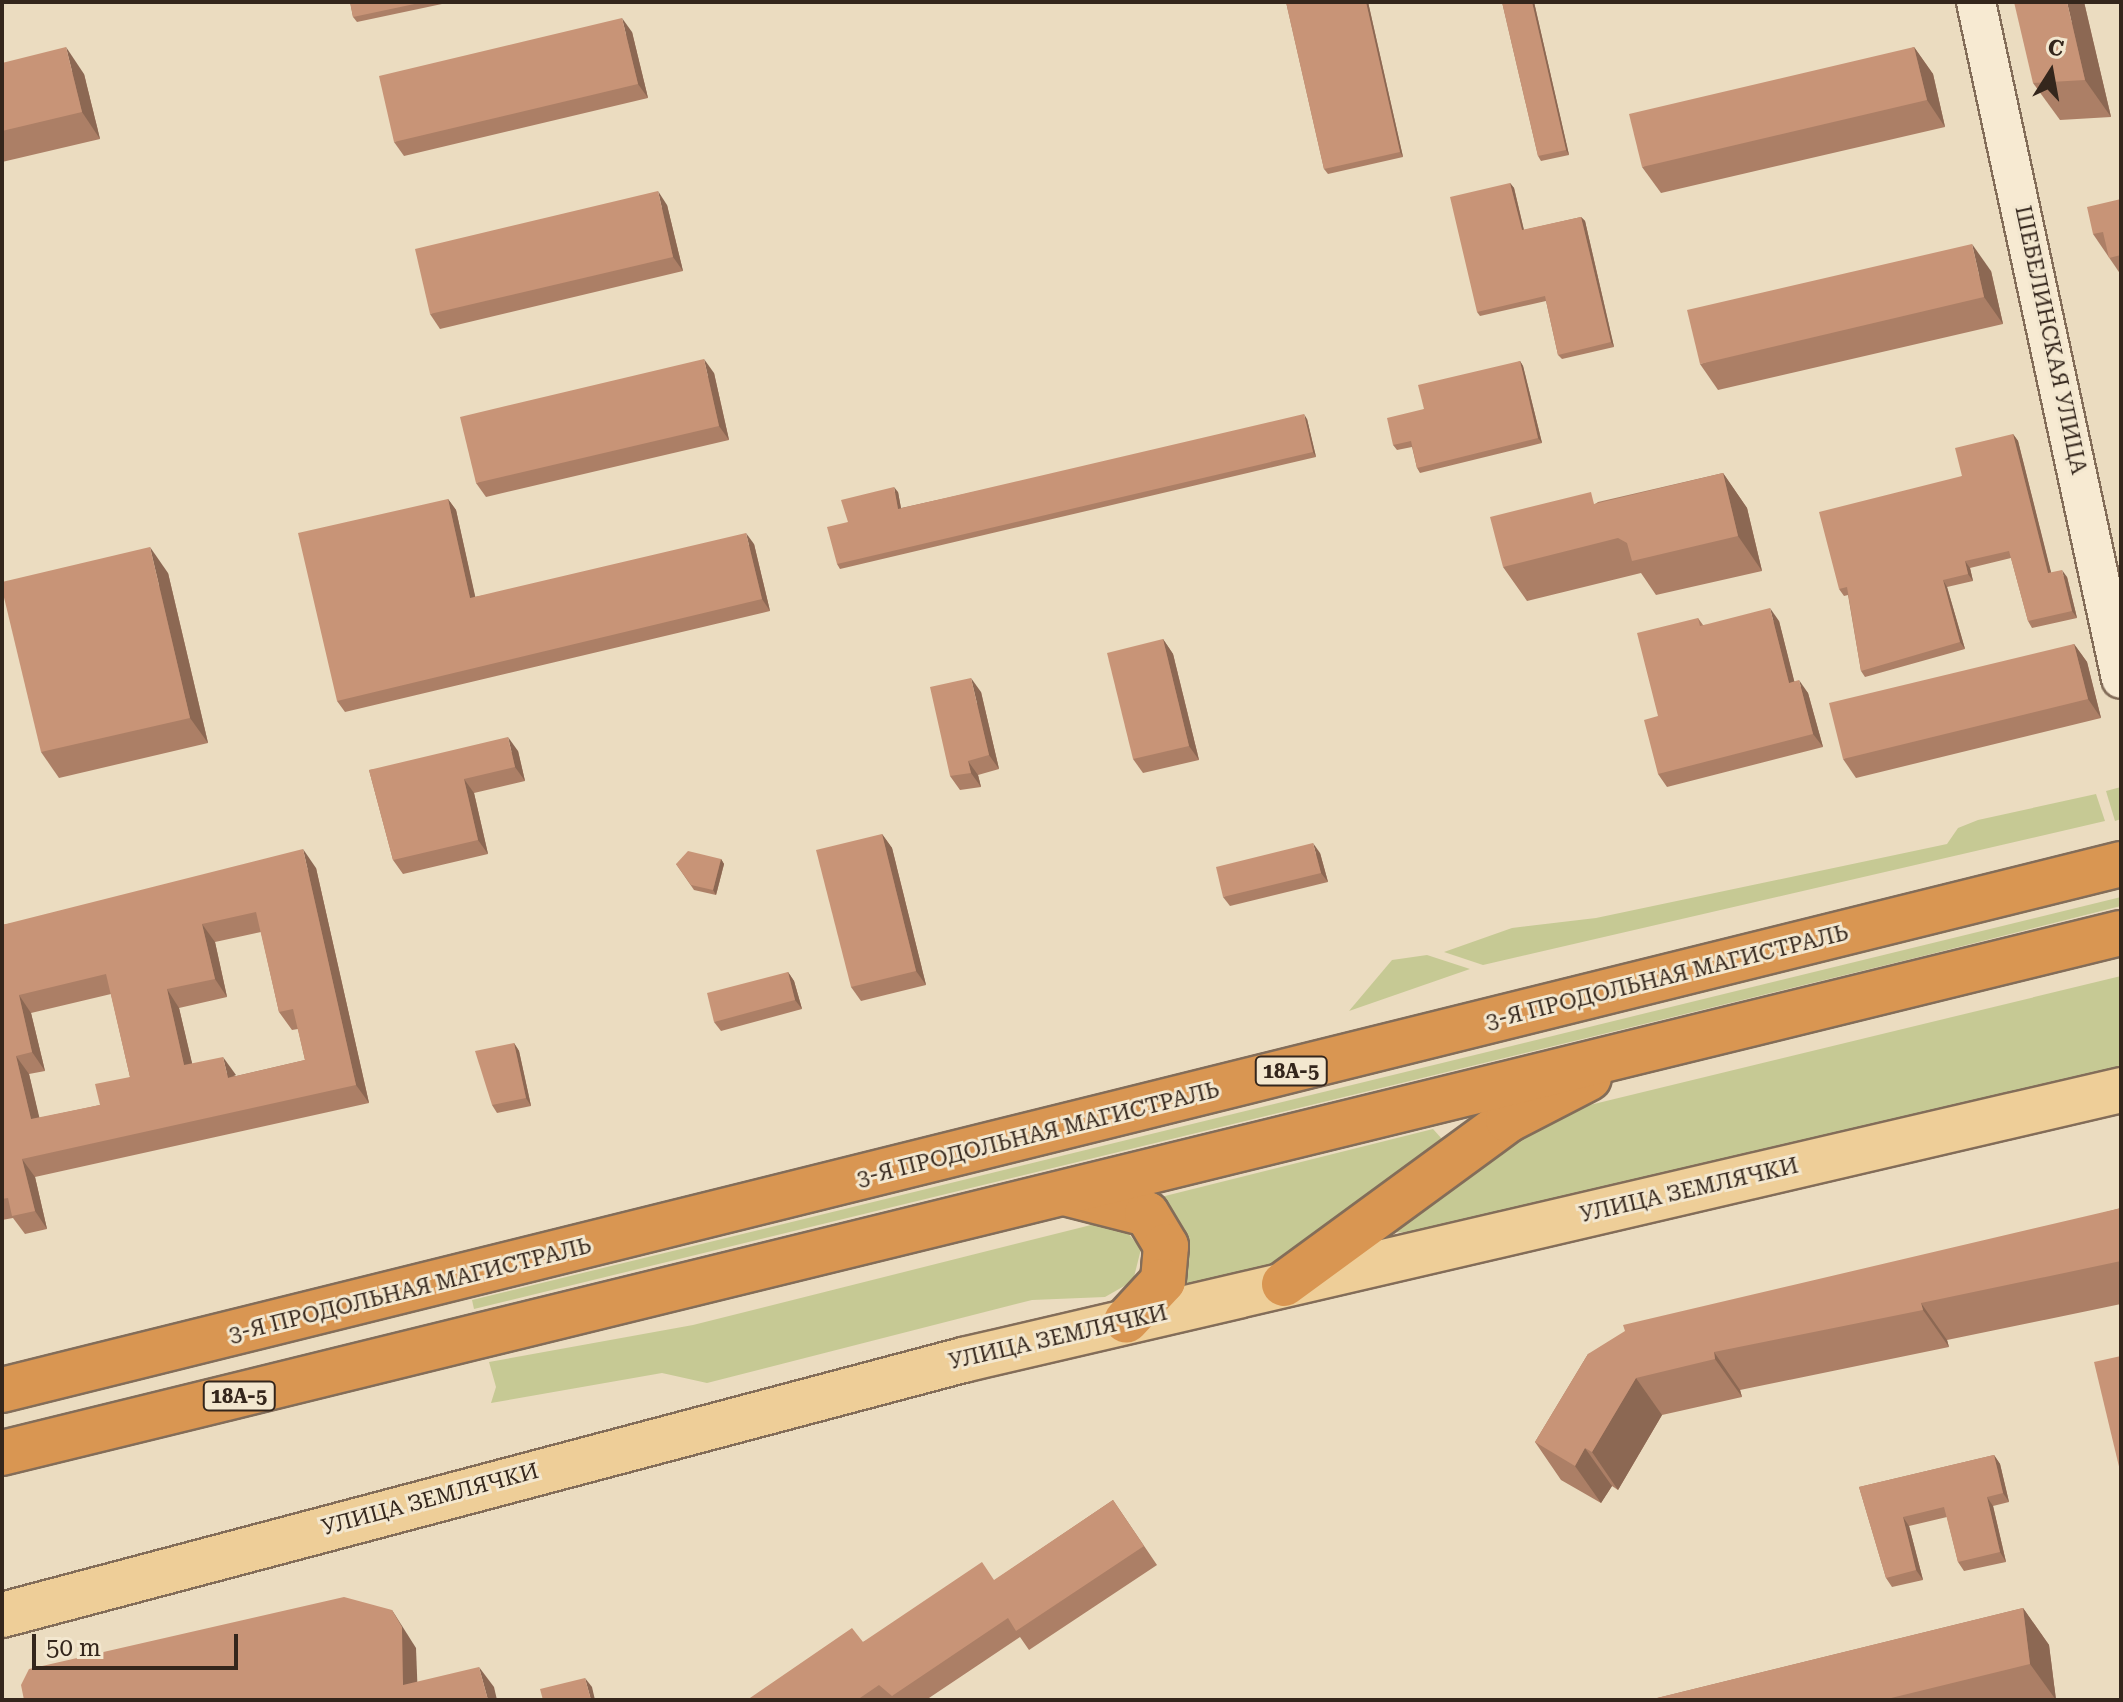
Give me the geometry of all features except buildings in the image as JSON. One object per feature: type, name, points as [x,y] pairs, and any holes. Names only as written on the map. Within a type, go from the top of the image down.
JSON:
[{"type":"highway","name":"3-Я ПРОДОЛЬНАЯ МАГИСТРАЛЬ","points":[[2,1390],[2121,864]]},
{"type":"highway","name":"18А-5","points":[[2,1453],[1652,1044],[2121,933]]},
{"type":"highway","points":[[1284,1284],[1508,1120],[1652,1044]]},
{"type":"highway","points":[[1058,1192],[1147,1214],[1166,1246],[1163,1281],[1126,1321]]},
{"type":"main road","name":"УЛИЦА ЗЕМЛЯЧКИ","points":[[2,1615],[1126,1321],[2121,1090]]},
{"type":"street","name":"ШЕБЕЛИНСКАЯ УЛИЦА","points":[[1976,2],[2121,679]]},
{"type":"green space","points":[[2121,787],[2121,819],[2115,821],[2106,791]]},
{"type":"green space","points":[[2096,794],[2105,821],[1483,965],[1444,952],[1512,928],[1596,918],[1947,844],[1958,828],[1978,820]]},
{"type":"green space","points":[[2121,897],[2121,906],[1919,957],[474,1309],[472,1300]]},
{"type":"green space","points":[[1427,955],[1470,969],[1349,1011],[1392,960]]},
{"type":"green space","points":[[2121,976],[2121,1066],[1426,1234],[1393,1232],[1397,1221],[1528,1120]]},
{"type":"green space","points":[[1433,1129],[1442,1139],[1436,1151],[1289,1261],[1165,1298],[1149,1200]]},
{"type":"green space","points":[[1099,1223],[1122,1226],[1141,1249],[1133,1281],[1105,1297],[1032,1300],[707,1383],[662,1373],[491,1403],[496,1387],[489,1362],[693,1325]]}]
